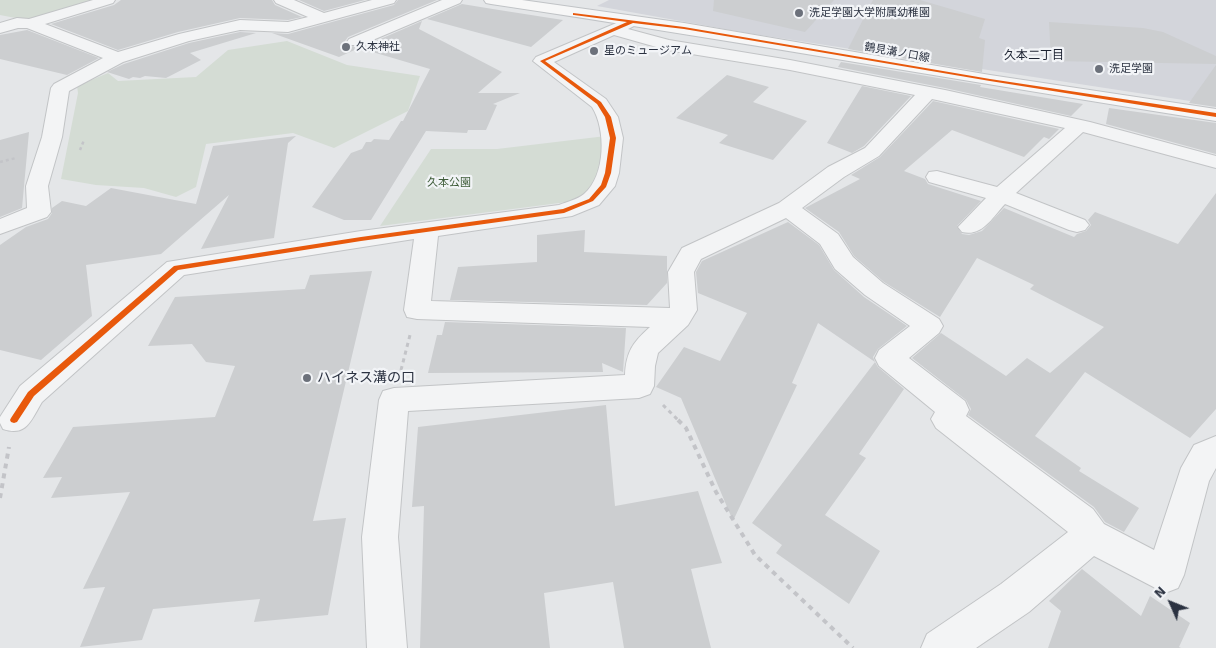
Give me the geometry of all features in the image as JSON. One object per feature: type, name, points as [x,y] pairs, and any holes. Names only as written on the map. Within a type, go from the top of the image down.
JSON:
[{"type":"main road","name":"鶴見溝ノ口線","points":[[491,0],[633,21],[1216,115]]},
{"type":"street","points":[[0,28],[108,0]]},
{"type":"street","points":[[281,0],[323,18]]},
{"type":"street","points":[[0,227],[39,212],[37,186],[52,137],[60,88],[117,58],[186,37],[240,25],[288,27],[389,0]]},
{"type":"street","points":[[355,42],[455,0]]},
{"type":"street","points":[[0,19],[23,23],[117,58]]},
{"type":"street","points":[[14,420],[31,394],[176,268],[361,238],[564,211],[591,200],[604,186],[608,173],[613,138],[608,117],[599,103],[542,62],[633,21]]},
{"type":"street","points":[[614,30],[667,45],[927,92],[1078,126],[1216,162]]},
{"type":"street","points":[[824,72],[834,54]]},
{"type":"street","points":[[388,648],[380,537],[394,400],[639,386],[640,366],[645,348],[678,318],[684,310],[681,272],[691,254],[787,208],[836,172],[872,152],[927,92]]},
{"type":"street","points":[[970,227],[1001,195],[1078,126]]},
{"type":"street","points":[[937,178],[1001,195],[1077,225]]},
{"type":"street","points":[[787,208],[829,239],[844,263],[874,289],[929,326],[889,358],[954,410],[947,419],[1081,521],[1091,536],[1166,574],[1192,478],[1206,455],[1216,450]]},
{"type":"street","points":[[427,230],[417,310],[678,318]]},
{"type":"street","points":[[941,648],[1015,598],[1091,536]]},
{"type":"path","points":[[394,400],[417,310]]},
{"type":"path","points":[[639,386],[669,410],[686,428],[716,492],[755,555],[853,648]]},
{"type":"path","points":[[0,498],[14,420]]},
{"type":"shaded area","name":"洗足学園","points":[[609,0],[1216,0],[1216,105],[747,33],[597,6]]},
{"type":"green space","points":[[0,0],[95,0],[26,20],[0,15]]},
{"type":"green space","points":[[287,41],[347,65],[420,76],[408,111],[334,148],[293,133],[206,144],[196,187],[176,197],[144,188],[96,185],[61,179],[78,93],[77,86],[108,73],[118,81],[196,77],[228,50]]},
{"type":"green space","name":"久本公園","points":[[606,136],[594,190],[575,201],[380,226],[431,149],[497,149]]},
{"type":"building","points":[[121,0],[272,0],[275,5],[302,17],[288,20],[240,18],[178,32],[118,50],[51,24],[114,5]]},
{"type":"building","points":[[299,0],[365,0],[324,11]]},
{"type":"building","points":[[398,0],[437,0],[348,37],[345,41],[347,46],[362,47],[422,21],[419,29],[502,72],[478,93],[520,93],[493,104],[497,105],[486,130],[468,130],[467,133],[426,131],[371,220],[344,220],[312,207],[351,153],[362,149],[366,142],[371,142],[374,139],[389,140],[401,121],[403,121],[430,69],[359,48],[339,57],[272,33],[288,34],[394,5]]},
{"type":"building","points":[[714,0],[834,0],[805,32],[713,11]]},
{"type":"building","points":[[873,0],[920,0],[985,19],[979,38],[985,40],[982,72],[848,49]]},
{"type":"building","points":[[462,4],[563,20],[531,47],[427,19]]},
{"type":"building","points":[[1049,22],[1143,28],[1163,32],[1216,56],[1216,64],[1051,61]]},
{"type":"building","points":[[27,30],[99,58],[67,75],[0,59],[0,35]]},
{"type":"building","points":[[240,32],[256,33],[190,53],[201,60],[166,78],[145,76],[129,79],[107,72],[124,64],[189,43]]},
{"type":"building","points":[[841,62],[1083,104],[1071,116],[838,67]]},
{"type":"building","points":[[1216,65],[1216,107],[1189,103]]},
{"type":"building","points":[[727,75],[769,87],[753,102],[807,121],[773,160],[719,143],[728,135],[676,118]]},
{"type":"building","points":[[862,86],[911,96],[864,146],[852,153],[827,143]]},
{"type":"building","points":[[933,101],[1059,129],[1049,139],[1044,137],[1024,157],[952,130],[904,171],[925,179],[928,184],[981,201],[957,226],[962,234],[969,235],[982,231],[1004,208],[1074,237],[1086,231],[1091,225],[1088,220],[1095,212],[1178,244],[1216,193],[1216,409],[1190,438],[1085,372],[1035,436],[1081,468],[1079,471],[1139,508],[1124,532],[1105,522],[1094,507],[968,415],[971,409],[966,400],[912,358],[941,333],[1006,376],[1027,358],[1050,373],[1104,327],[1030,289],[1034,285],[977,258],[940,317],[884,282],[854,256],[839,232],[805,208],[860,179],[851,175],[880,157]]},
{"type":"building","points":[[1109,108],[1216,123],[1216,154],[1106,124]]},
{"type":"building","points":[[29,132],[22,208],[0,217],[0,140]]},
{"type":"building","points":[[296,136],[288,143],[274,238],[201,249],[229,195],[161,254],[86,265],[92,316],[41,360],[0,350],[0,245],[26,227],[48,219],[52,213],[52,208],[62,201],[86,206],[111,188],[196,204],[213,146]]},
{"type":"building","points":[[788,222],[819,245],[834,270],[864,297],[907,326],[878,349],[873,357],[875,362],[818,323],[792,383],[797,385],[733,521],[681,398],[656,387],[684,347],[720,361],[747,313],[698,293],[696,272],[702,261]]},
{"type":"building","points":[[585,230],[584,252],[667,256],[667,283],[647,305],[450,300],[458,267],[537,262],[537,235]]},
{"type":"building","points":[[372,271],[313,521],[346,518],[328,615],[254,622],[260,599],[153,609],[142,640],[80,647],[105,587],[83,589],[130,492],[51,498],[62,477],[43,478],[73,427],[215,417],[235,366],[206,362],[192,344],[148,346],[175,297],[305,289],[310,275]]},
{"type":"building","points":[[445,322],[626,328],[623,372],[602,363],[603,372],[428,373],[437,335],[442,335]]},
{"type":"building","points":[[875,362],[878,367],[904,389],[859,454],[866,458],[825,515],[880,551],[849,604],[776,553],[782,545],[752,523]]},
{"type":"building","points":[[606,405],[615,506],[698,491],[722,563],[691,569],[711,648],[624,648],[613,582],[544,593],[550,648],[420,648],[424,506],[412,507],[418,427]]},
{"type":"building","points":[[1082,569],[1141,616],[1150,596],[1190,623],[1179,647],[1181,648],[1048,648],[1061,611],[1049,601]]},
{"type":"cycle path","points":[[574,14],[684,28],[990,80],[1216,115]]},
{"type":"cycle path","points":[[14,420],[31,394],[176,268],[361,239],[564,211],[591,200],[604,186],[608,173],[613,138],[608,117],[599,103],[542,61],[633,21]]},
{"type":"place","name":"洗足学園大学附属幼稚園","points":[[799,13]]},
{"type":"place","name":"久本神社","points":[[346,47]]},
{"type":"place","name":"星のミュージアム","points":[[594,51]]},
{"type":"place","name":"洗足学園","points":[[1099,69]]},
{"type":"place","name":"ハイネス溝の口","points":[[307,378]]},
{"type":"district","name":"久本二丁目","points":[[1034,56]]}]
